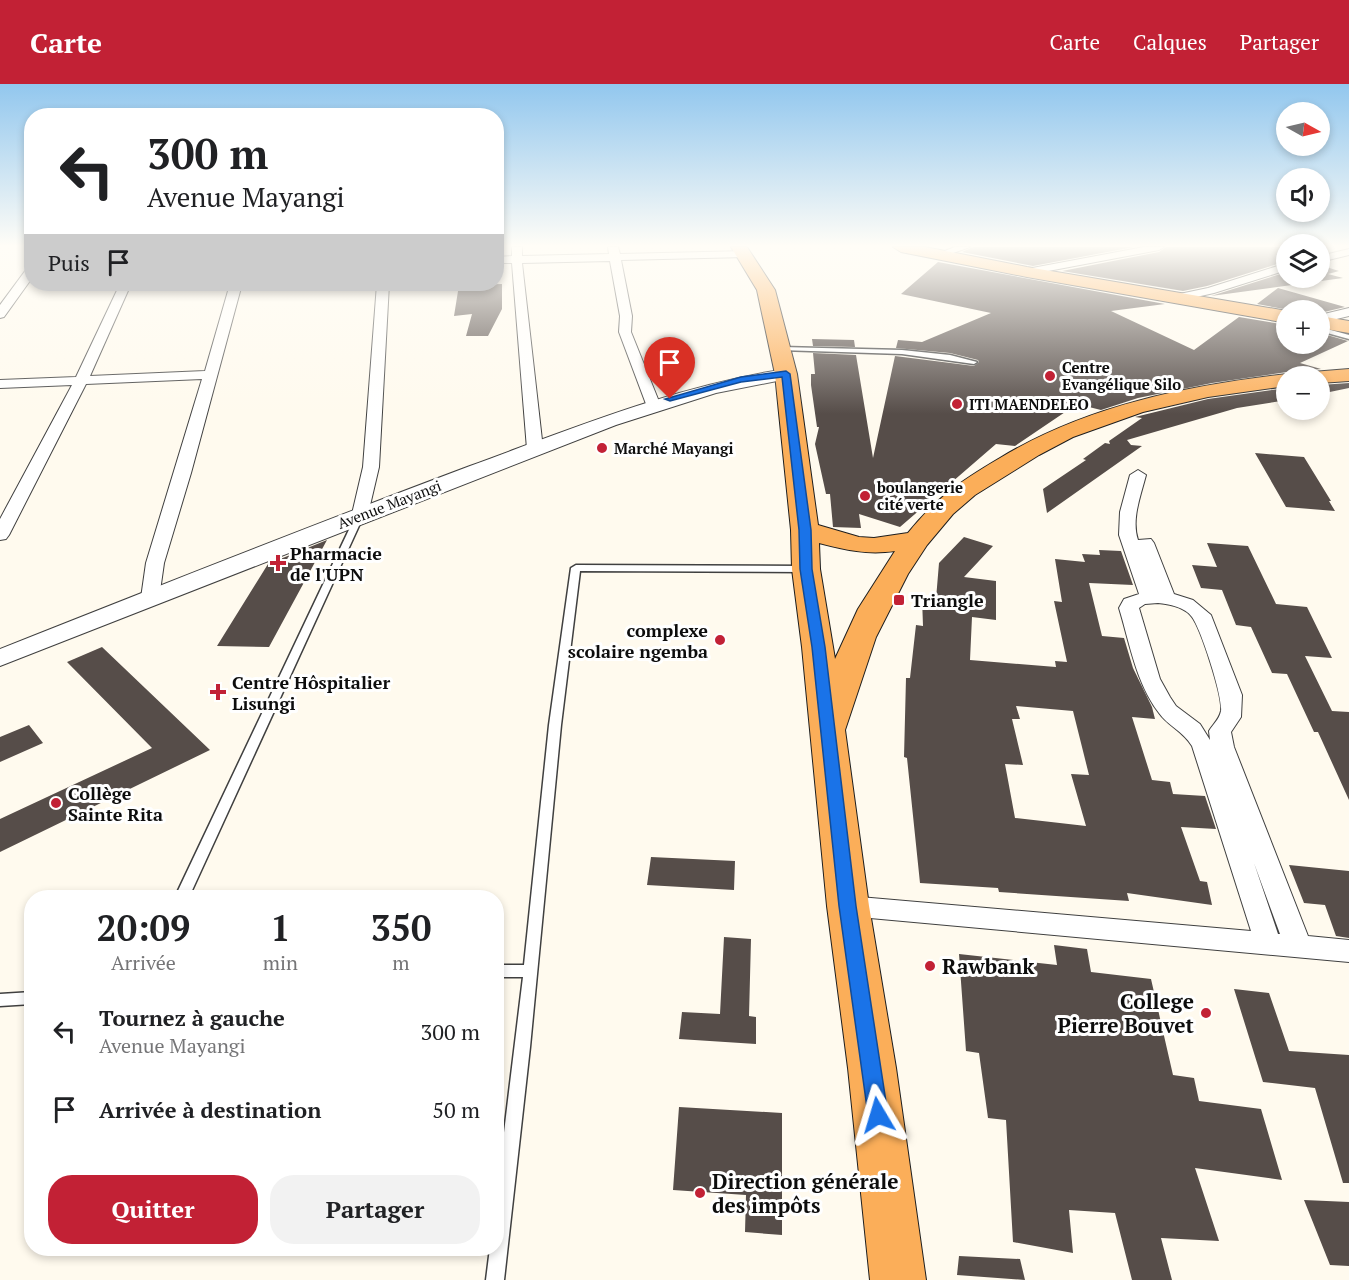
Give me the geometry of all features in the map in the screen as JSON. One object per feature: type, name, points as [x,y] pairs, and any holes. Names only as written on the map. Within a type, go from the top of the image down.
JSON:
[{"type":"highway","points":[[769,303],[784,361],[805,530],[806,569],[829,732],[848,906],[872,1068],[898,1280]]},
{"type":"highway","points":[[1204,303],[1276,314]]},
{"type":"highway","points":[[1330,323],[1349,327]]},
{"type":"highway","points":[[1330,376],[1349,375]]},
{"type":"highway","points":[[829,732],[864,627],[916,540],[957,496],[1008,462],[1065,430],[1126,408],[1176,395],[1276,381]]},
{"type":"highway","points":[[805,530],[858,545],[874,546],[916,540]]},
{"type":"street","points":[[0,535],[81,381],[116,303]]},
{"type":"street","points":[[150,598],[155,563],[232,303]]},
{"type":"street","points":[[360,514],[371,467],[381,303]]},
{"type":"street","points":[[519,303],[535,450]]},
{"type":"street","points":[[624,303],[626,316],[625,332],[653,404]]},
{"type":"street","points":[[1330,318],[1349,312]]},
{"type":"street","name":"Avenue Mayangi","points":[[0,658],[360,514],[653,404],[741,380],[784,361]]},
{"type":"street","points":[[0,384],[211,375]]},
{"type":"street","points":[[1138,475],[1128,512],[1128,535],[1158,598]]},
{"type":"street","points":[[1145,543],[1158,598]]},
{"type":"street","points":[[1192,729],[1220,731],[1226,726],[1233,701],[1201,615],[1186,604],[1158,598],[1137,600],[1131,603],[1129,609],[1150,680],[1168,711],[1192,729],[1203,746],[1268,943]]},
{"type":"street","points":[[1220,731],[1223,747],[1298,945]]},
{"type":"street","points":[[848,906],[1349,951]]},
{"type":"lane","points":[[1197,303],[1276,320]]},
{"type":"lane","points":[[1330,332],[1349,337]]},
{"type":"lane","points":[[784,361],[880,350],[950,357],[974,362]]},
{"type":"lane","points":[[185,890],[360,514]]},
{"type":"lane","points":[[504,1212],[555,726],[576,568],[806,569]]},
{"type":"lane","points":[[504,971],[530,971]]},
{"type":"lane","points":[[0,1000],[24,998]]},
{"type":"lane","points":[[495,1280],[498,1256]]},
{"type":"building","points":[[456,303],[502,303],[502,309],[488,336],[466,336],[472,314],[454,316]]},
{"type":"building","points":[[943,303],[1159,303],[1165,304],[1111,311],[1194,350],[1239,317],[1276,323],[1276,354],[1320,354],[1300,363],[1310,366],[1276,366],[1276,374],[1212,383],[1138,398],[1101,410],[1077,404],[1015,446],[996,444],[900,527],[859,514],[861,528],[833,527],[830,494],[826,494],[815,444],[819,427],[817,427],[811,385],[811,374],[815,374],[813,353],[856,355],[873,458],[895,356],[974,366],[979,362],[950,353],[896,348],[898,340],[922,342],[991,313]]},
{"type":"building","points":[[1276,303],[1276,308],[1257,304]]},
{"type":"building","points":[[1330,303],[1330,303],[1345,307],[1330,311]]},
{"type":"building","points":[[1330,336],[1348,341],[1330,349]]},
{"type":"building","points":[[812,339],[854,340],[855,347],[813,346]]},
{"type":"building","points":[[1349,383],[1349,388],[1330,392],[1330,384]]},
{"type":"building","points":[[1276,390],[1276,402],[1237,408],[1127,440],[1131,445],[1142,446],[1047,513],[1043,489],[1086,460],[1083,459],[1105,443],[1110,444],[1109,441],[1142,418],[1135,417],[1208,399]]},
{"type":"building","points":[[1255,453],[1304,457],[1335,511],[1286,507]]},
{"type":"building","points":[[964,537],[993,546],[964,577],[996,581],[996,620],[972,617],[970,660],[1056,667],[1055,661],[1067,662],[1054,601],[1062,602],[1055,559],[1085,562],[1082,554],[1100,555],[1099,550],[1121,551],[1133,585],[1089,583],[1102,636],[1124,638],[1133,668],[1152,707],[1155,719],[1132,717],[1152,780],[1170,782],[1173,794],[1205,796],[1216,829],[1181,827],[1200,881],[1207,882],[1212,905],[1127,893],[1129,901],[999,892],[998,888],[920,883],[907,758],[904,757],[906,678],[910,678],[916,625],[923,626],[922,598],[936,599],[939,563]],"holes":[[[1016,706],[1073,711],[1089,775],[1071,774],[1086,826],[1015,818],[1005,764],[1023,765],[1012,719],[1020,719]]]},
{"type":"building","points":[[327,540],[269,647],[217,646],[268,564]]},
{"type":"building","points":[[1207,543],[1248,546],[1276,604],[1307,607],[1332,658],[1305,656],[1332,711],[1349,712],[1349,800],[1318,732],[1314,732],[1287,674],[1272,673],[1251,627],[1236,625],[1222,590],[1201,588],[1192,565],[1217,567]]},
{"type":"building","points":[[102,647],[210,750],[0,852],[0,819],[152,748],[67,662]]},
{"type":"building","points":[[29,725],[43,743],[0,762],[0,737]]},
{"type":"building","points":[[651,857],[735,861],[734,890],[647,885]]},
{"type":"building","points":[[1289,865],[1349,871],[1349,938],[1336,936],[1325,905],[1304,903]]},
{"type":"building","points":[[724,937],[751,939],[749,1016],[756,1017],[756,1044],[679,1039],[682,1012],[720,1014]]},
{"type":"building","points":[[1054,945],[1087,949],[1091,972],[1151,979],[1173,1075],[1194,1078],[1199,1101],[1261,1109],[1282,1180],[1195,1168],[1219,1241],[1161,1238],[1172,1280],[1132,1280],[1115,1213],[1069,1210],[1073,1253],[1013,1242],[1006,1120],[988,1118],[979,1053],[966,1051],[959,954],[1057,965]]},
{"type":"building","points":[[1234,989],[1269,993],[1289,1051],[1349,1055],[1349,1183],[1343,1183],[1315,1088],[1263,1082]]},
{"type":"building","points":[[679,1107],[782,1113],[782,1235],[745,1232],[746,1195],[673,1190]]},
{"type":"building","points":[[1304,1200],[1349,1202],[1349,1266],[1330,1265]]},
{"type":"building","points":[[959,1256],[1020,1259],[1025,1280],[957,1275]]},
{"type":"place","name":"Centre Evangélique Silo","points":[[1050,376]]},
{"type":"place","name":"ITI MAENDELEO","points":[[957,404]]},
{"type":"place","name":"Marché Mayangi","points":[[602,448]]},
{"type":"place","name":"boulangerie cité verte","points":[[865,496]]},
{"type":"place","name":"Pharmacie de l'UPN","points":[[278,563]]},
{"type":"place","name":"Triangle","points":[[899,600]]},
{"type":"place","name":"complexe scolaire ngemba","points":[[720,640]]},
{"type":"place","name":"Centre Hôspitalier Lisungi","points":[[218,692]]},
{"type":"place","name":"Collège Sainte Rita","points":[[56,803]]},
{"type":"place","name":"Rawbank","points":[[930,966]]},
{"type":"place","name":"College Pierre Bouvet","points":[[1206,1013]]},
{"type":"place","name":"Direction générale des impôts","points":[[700,1193]]},
{"type":"route","points":[[670,399],[741,380],[786,374],[805,530],[806,569],[829,732],[848,906],[878,1115]]}]
